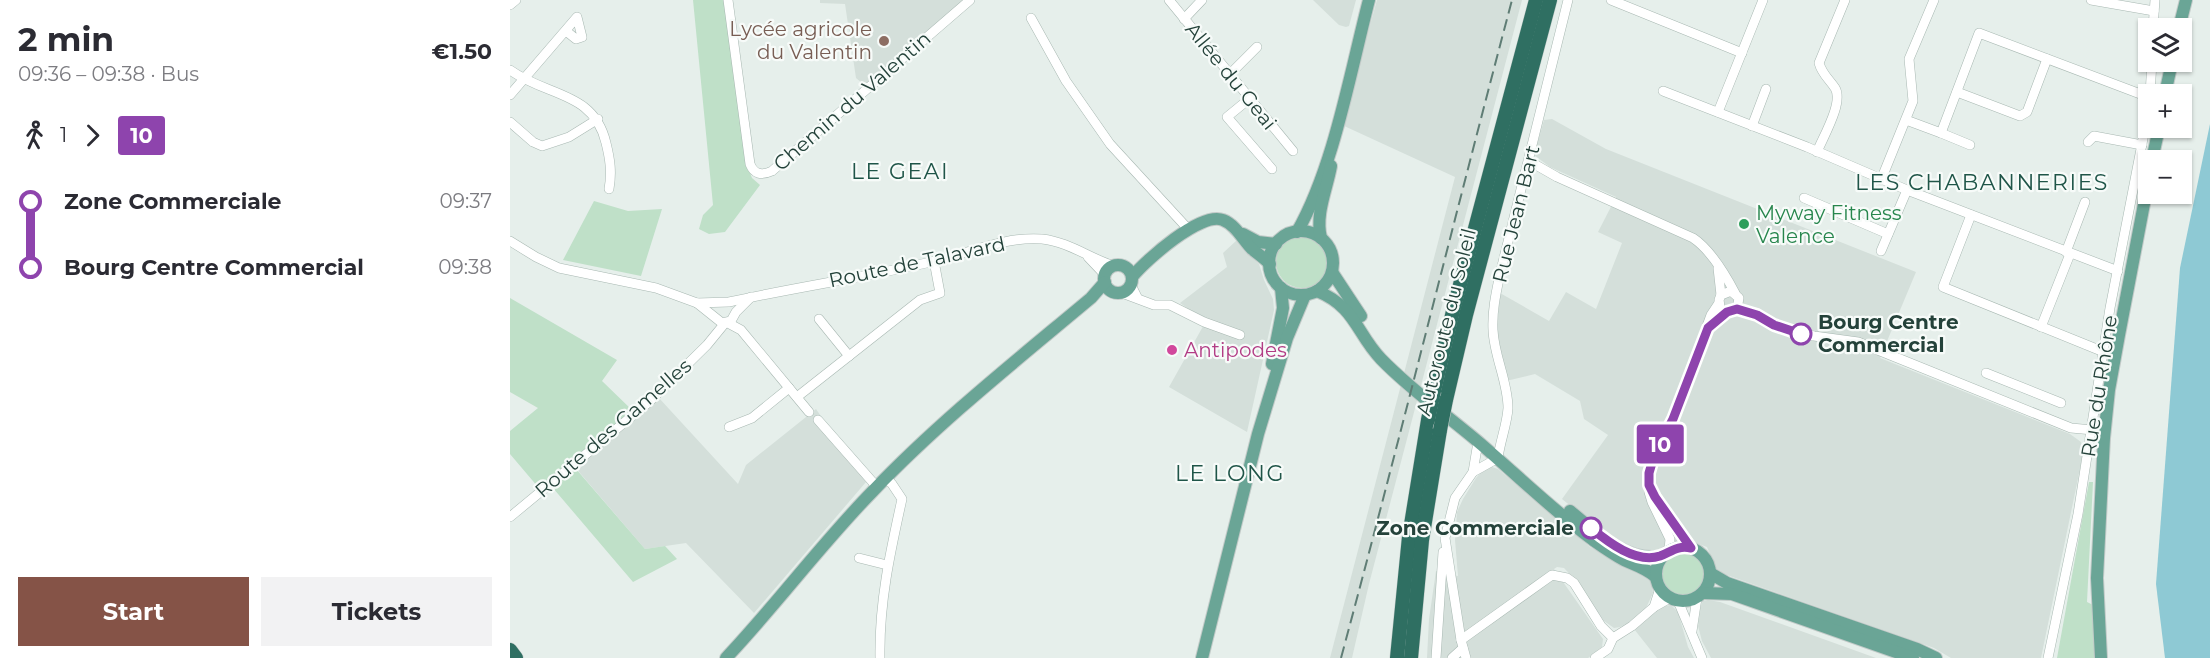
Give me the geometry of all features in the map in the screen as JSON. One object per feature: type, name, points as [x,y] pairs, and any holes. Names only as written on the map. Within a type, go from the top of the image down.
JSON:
[{"type":"highway","name":"Autoroute du Soleil","points":[[1397,658],[1409,537],[1434,391],[1453,311],[1536,0]]},
{"type":"highway","name":"Autoroute du Soleil","points":[[1410,658],[1422,540],[1446,400],[1466,315],[1550,0]]},
{"type":"highway","points":[[510,650],[516,658]]},
{"type":"main road","points":[[1298,232],[1333,140],[1368,0]]},
{"type":"main road","points":[[2182,18],[2186,0]]},
{"type":"main road","points":[[1258,434],[1287,338],[1311,293],[1326,283],[1332,272],[1332,254],[1321,238],[1319,230],[1333,140]]},
{"type":"main road","points":[[2101,658],[2097,578],[2104,438],[2109,390],[2144,204]]},
{"type":"main road","points":[[726,658],[881,482],[932,434],[1091,298],[1205,220],[1217,219],[1229,224],[1251,248],[1270,264]]},
{"type":"main road","points":[[1236,230],[1258,242],[1276,244]]},
{"type":"main road","points":[[1321,238],[1306,232],[1298,232],[1282,238],[1276,244],[1272,250],[1270,264],[1273,277],[1281,288],[1289,292],[1311,293],[1337,300],[1353,317],[1370,348],[1386,364],[1498,458],[1617,546],[1639,557],[1665,553],[1679,547],[1691,548],[1703,555],[1708,563],[1710,580],[1700,595]]},
{"type":"main road","points":[[1332,272],[1370,330],[1386,364]]},
{"type":"main road","points":[[1202,658],[1258,434],[1283,308],[1281,288]]},
{"type":"main road","points":[[1498,458],[1526,485],[1594,540],[1622,559],[1643,568],[1674,599],[1720,592],[1732,594],[1913,658]]},
{"type":"main road","points":[[2100,539],[2108,658]]},
{"type":"main road","points":[[1658,583],[1657,566],[1665,553]]},
{"type":"main road","points":[[1710,573],[1727,583],[1917,649],[1936,658]]},
{"type":"street","points":[[510,5],[516,0]]},
{"type":"street","name":"Chemin du Valentin","points":[[728,0],[750,164],[758,174],[765,174],[780,164],[970,0]]},
{"type":"street","name":"Allée du Geai","points":[[1169,0],[1293,151]]},
{"type":"street","points":[[1184,18],[1202,0]]},
{"type":"street","name":"Rue Jean Bart","points":[[1498,458],[1508,406],[1493,332],[1493,311],[1500,274],[1568,0]]},
{"type":"street","points":[[1611,0],[1742,54]]},
{"type":"street","points":[[1638,11],[1642,0]]},
{"type":"street","points":[[1718,112],[1763,0]]},
{"type":"street","points":[[1817,152],[1838,97],[1836,89],[1821,72],[1820,63],[1845,0]]},
{"type":"street","points":[[1881,180],[1913,101],[1909,59],[1934,0]]},
{"type":"street","points":[[2091,0],[2154,11]]},
{"type":"street","points":[[2154,18],[2155,0]]},
{"type":"street","points":[[1031,18],[1066,81],[1110,144],[1189,230]]},
{"type":"street","points":[[510,95],[566,30]]},
{"type":"street","points":[[1941,134],[1979,33],[2138,93]]},
{"type":"street","points":[[1229,75],[1257,47]]},
{"type":"street","points":[[1957,92],[2020,116],[2027,112],[2047,59]]},
{"type":"street","points":[[510,70],[524,79],[571,99],[590,110],[598,119],[603,129],[609,155],[611,169],[609,189]]},
{"type":"street","points":[[1752,126],[1766,89]]},
{"type":"street","points":[[1663,91],[1881,180],[2118,271]]},
{"type":"street","points":[[1249,99],[1227,117],[1272,169]]},
{"type":"street","points":[[510,122],[533,142],[542,146],[568,137],[598,119]]},
{"type":"street","points":[[1906,120],[1970,145]]},
{"type":"street","points":[[2088,142],[2094,136],[2142,145]]},
{"type":"street","name":"Rue du Rhône","points":[[2048,658],[2078,514],[2118,271],[2143,138]]},
{"type":"street","points":[[1529,161],[1557,177],[1702,244],[1737,296],[1757,315],[1774,325],[1801,334],[1858,342],[2071,428],[2092,430]]},
{"type":"street","points":[[1881,251],[1907,190]]},
{"type":"street","points":[[1804,198],[1888,234]]},
{"type":"street","points":[[2041,327],[2085,201]]},
{"type":"street","points":[[1971,215],[1943,287],[2104,352]]},
{"type":"street","name":"Route de Talavard","points":[[729,302],[934,261],[998,244],[1029,239],[1061,243],[1082,252],[1118,279]]},
{"type":"street","points":[[510,241],[559,268],[656,288],[697,303],[715,317],[731,319],[809,412]]},
{"type":"street","points":[[797,397],[920,300],[940,293],[934,261]]},
{"type":"street","points":[[1717,266],[1720,307],[1727,312]]},
{"type":"street","points":[[1118,279],[1137,297],[1154,305],[1170,305],[1204,322],[1240,335]]},
{"type":"street","points":[[1665,553],[1670,539],[1652,502],[1649,485],[1650,465],[1673,419],[1711,315],[1727,291],[1737,296]]},
{"type":"street","points":[[1737,296],[1737,309]]},
{"type":"street","points":[[731,319],[751,297]]},
{"type":"street","points":[[697,303],[729,302],[735,308],[731,319]]},
{"type":"street","points":[[713,337],[715,306],[718,303]]},
{"type":"street","points":[[1708,328],[1727,312],[1737,309],[1757,315]]},
{"type":"street","name":"Route des Gamelles","points":[[510,517],[649,402],[731,319]]},
{"type":"street","points":[[819,319],[849,356]]},
{"type":"street","points":[[1986,373],[2061,403]]},
{"type":"street","points":[[729,427],[752,418],[789,387]]},
{"type":"street","points":[[2014,405],[2022,388]]},
{"type":"street","points":[[818,420],[881,482],[892,484],[902,499],[887,565],[879,625],[880,658]]},
{"type":"street","points":[[1436,658],[1445,538],[1455,498],[1473,472],[1479,443],[1492,442],[1503,430]]},
{"type":"street","points":[[1473,472],[1498,458]]},
{"type":"street","points":[[1649,485],[1691,548]]},
{"type":"street","points":[[1445,538],[1466,658]]},
{"type":"street","points":[[859,558],[887,565]]},
{"type":"street","points":[[1452,658],[1462,644],[1552,575],[1567,578],[1574,583],[1601,626],[1613,638]]},
{"type":"street","points":[[1654,607],[1658,583]]},
{"type":"street","points":[[1692,634],[1700,595]]},
{"type":"street","points":[[1595,658],[1608,649],[1613,638],[1632,626],[1654,607],[1674,599],[1702,658]]},
{"type":"shaded area","name":"Lycée agricole du Valentin","points":[[820,0],[965,0],[870,83],[862,83],[856,78],[845,4],[820,3]]},
{"type":"shaded area","points":[[1313,0],[1356,0],[1349,26],[1339,25]]},
{"type":"shaded area","points":[[1377,0],[1522,0],[1369,584],[1352,658],[1330,658],[1455,177],[1342,125]]},
{"type":"shaded area","points":[[1552,119],[1606,149],[1916,272],[1880,358],[2070,434],[2081,442],[2083,454],[2041,658],[1951,658],[1934,648],[1724,574],[1716,569],[1707,547],[1696,543],[1666,543],[1659,551],[1647,553],[1635,550],[1607,535],[1562,499],[1608,435],[1584,419],[1580,401],[1535,374],[1506,381],[1497,333],[1500,293],[1549,321],[1566,292],[1596,309],[1622,243],[1598,232],[1616,197],[1550,167],[1534,155],[1544,120]]},
{"type":"shaded area","points":[[1237,240],[1259,264],[1273,299],[1274,310],[1247,432],[1169,387],[1206,321],[1180,303],[1227,267],[1223,253]]},
{"type":"shaded area","points":[[659,398],[738,484],[746,465],[816,409],[866,482],[754,613],[686,543],[645,549],[574,466]]},
{"type":"shaded area","points":[[1485,468],[1498,469],[1590,547],[1648,577],[1652,582],[1653,593],[1646,608],[1628,623],[1614,628],[1604,621],[1578,583],[1564,568],[1554,569],[1603,639],[1602,647],[1588,658],[1427,658],[1429,619],[1436,571],[1458,576],[1455,540],[1457,512],[1476,478]]},
{"type":"shaded area","points":[[1703,601],[1720,602],[1876,658],[1711,658],[1702,641],[1698,626],[1701,605]]},
{"type":"shaded area","points":[[1671,605],[1678,612],[1688,647],[1694,658],[1657,658],[1634,629],[1663,606]]},
{"type":"green space","points":[[693,0],[726,0],[748,168],[752,178],[760,185],[725,232],[709,234],[699,229],[703,215],[713,205]]},
{"type":"green space","points":[[594,201],[628,211],[662,209],[641,276],[563,260]]},
{"type":"green space","points":[[1302,236],[1312,238],[1320,244],[1326,252],[1328,262],[1326,272],[1320,280],[1312,286],[1302,288],[1292,286],[1284,280],[1278,272],[1276,262],[1278,252],[1284,244],[1292,238]]},
{"type":"green space","points":[[510,298],[617,360],[602,381],[633,411],[570,462],[645,549],[665,546],[677,559],[633,582],[547,481],[538,487],[510,454],[510,431],[538,408],[510,392]]},
{"type":"green space","points":[[2089,482],[2093,482],[2087,602],[2095,606],[2097,658],[2057,658]]},
{"type":"green space","points":[[1683,553],[1698,559],[1704,574],[1698,589],[1683,595],[1668,589],[1662,574],[1668,559]]},
{"type":"water","points":[[2210,124],[2210,658],[2165,658],[2156,584],[2180,268]]},
{"type":"railway","points":[[1341,658],[1512,0]]},
{"type":"bus line","name":"10","points":[[1591,528],[1617,546],[1639,557],[1653,558],[1662,556],[1674,548],[1685,546],[1691,548],[1655,497],[1649,485],[1649,473],[1650,465],[1673,419],[1708,328],[1727,312],[1737,309],[1801,334]]},
{"type":"place","name":"Lycée agricole du Valentin","points":[[884,41]]},
{"type":"place","name":"Myway Fitness Valence","points":[[1744,224]]},
{"type":"place","name":"Bourg Centre Commercial","points":[[1801,334]]},
{"type":"place","name":"Antipodes","points":[[1172,350]]},
{"type":"place","name":"Zone Commerciale","points":[[1591,528]]},
{"type":"district","name":"LE GEAI","points":[[900,171]]},
{"type":"district","name":"LES CHABANNERIES","points":[[1982,182]]},
{"type":"district","name":"LE LONG","points":[[1230,473]]}]
